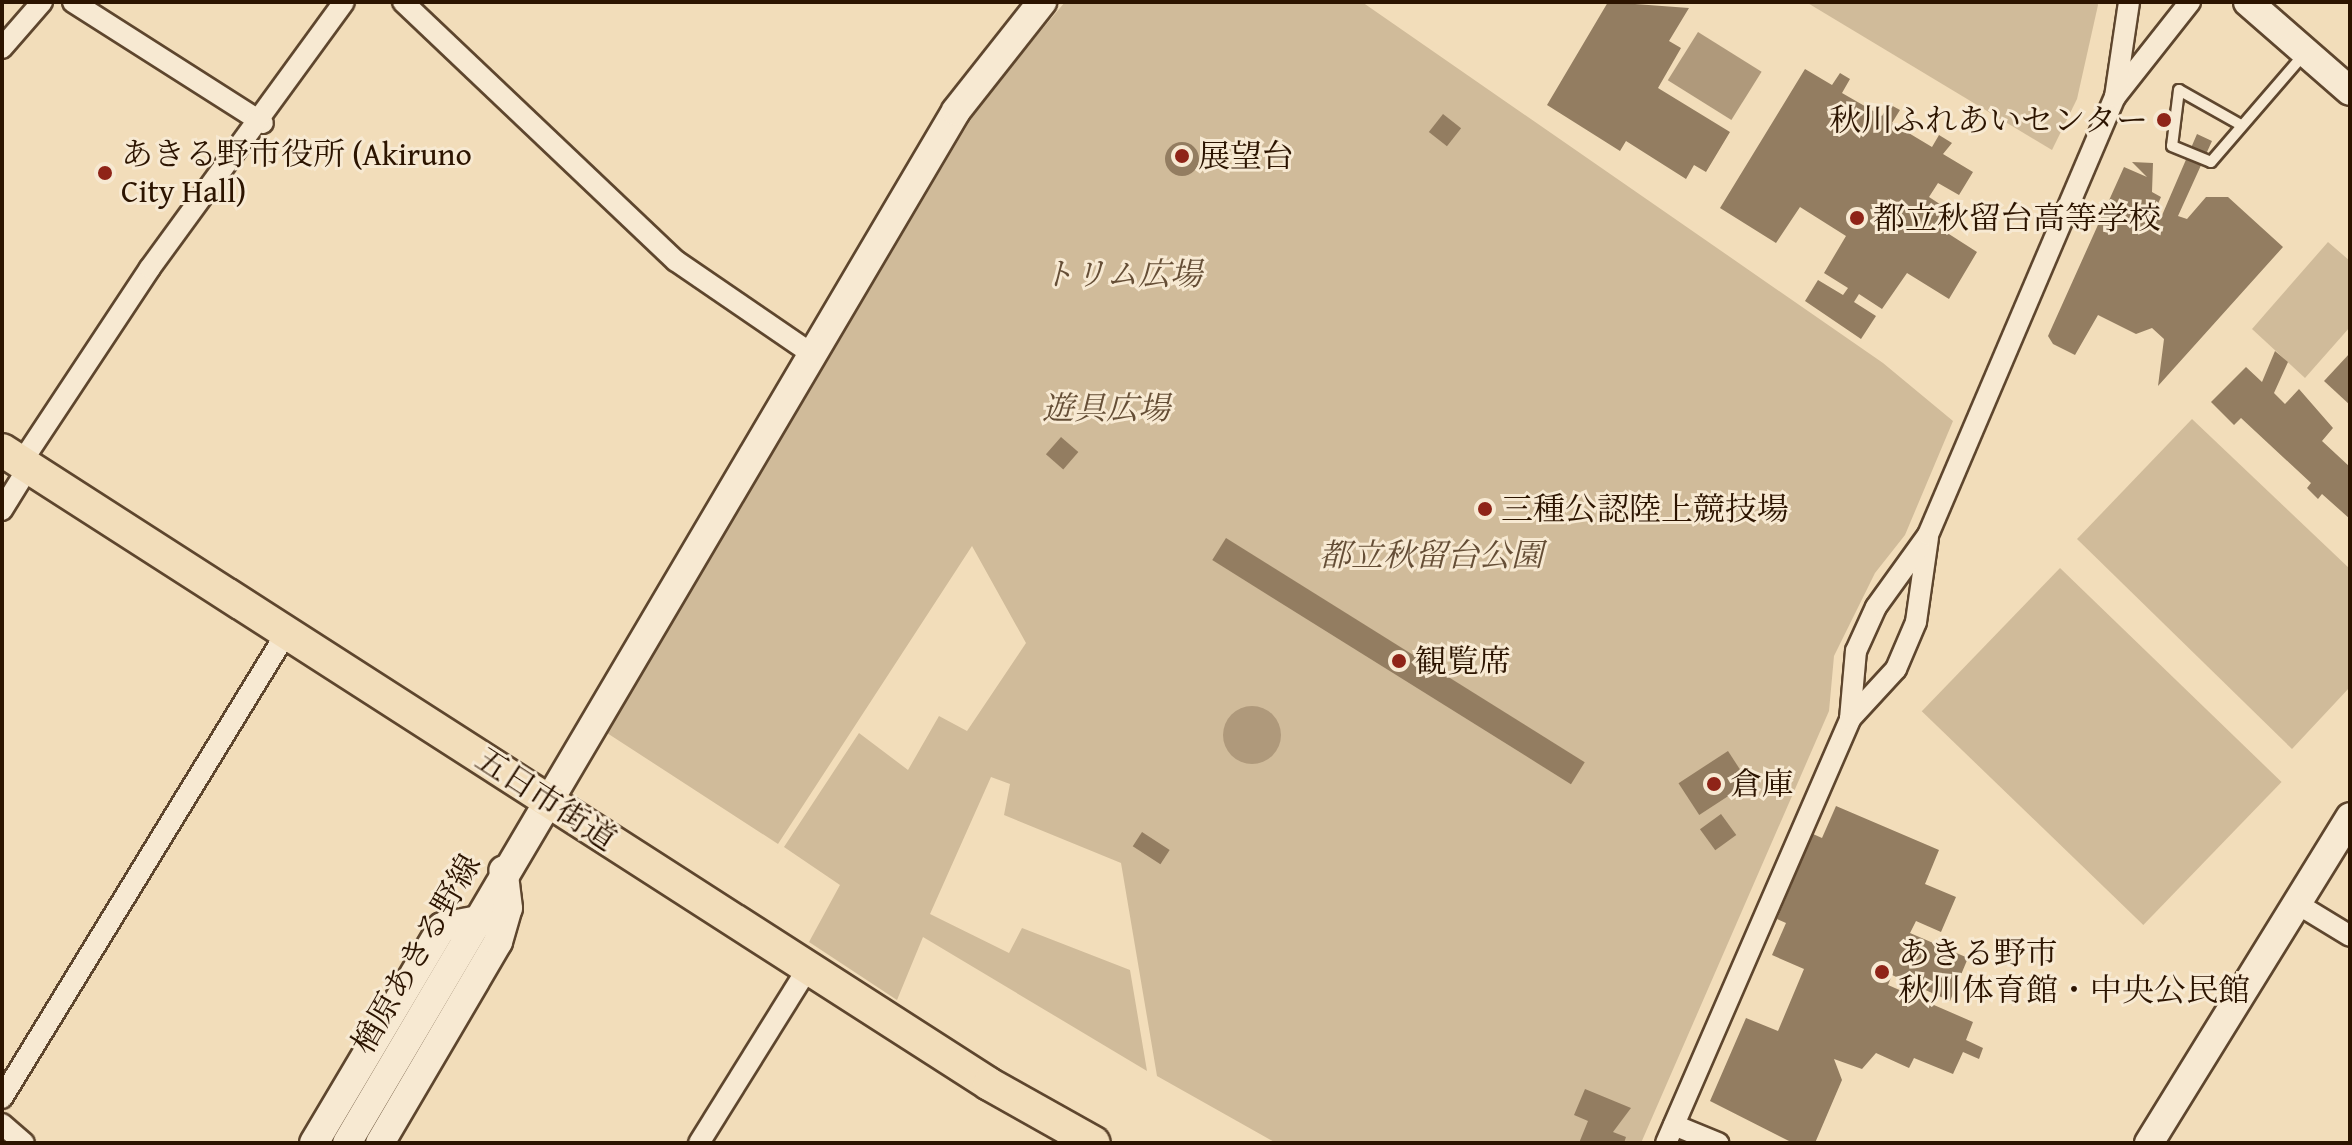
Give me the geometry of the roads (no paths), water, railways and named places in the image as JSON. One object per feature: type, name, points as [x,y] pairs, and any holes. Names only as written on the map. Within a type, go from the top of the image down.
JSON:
[{"type":"main road","name":"五日市街道","points":[[17,460],[1075,1139]]},
{"type":"street","points":[[2,48],[42,2]]},
{"type":"street","points":[[73,2],[263,123]]},
{"type":"street","points":[[2,510],[17,460],[150,268],[263,123],[344,2]]},
{"type":"street","points":[[403,2],[676,261],[812,354]]},
{"type":"street","name":"楢原あきる野線","points":[[347,1143],[503,870],[956,111],[1042,2]]},
{"type":"street","points":[[1718,1143],[1670,1134],[1850,719],[1855,662],[1883,596],[1928,535],[2115,97],[2129,2]]},
{"type":"street","points":[[2115,97],[2190,2]]},
{"type":"street","points":[[2248,2],[2350,91]]},
{"type":"street","points":[[1850,719],[1888,678],[1919,609],[1928,535]]},
{"type":"street","points":[[1883,596],[1909,598],[1919,609]]},
{"type":"street","points":[[2,1098],[287,632]]},
{"type":"street","points":[[1855,662],[1860,672],[1888,678]]},
{"type":"street","points":[[2149,1143],[2350,817]]},
{"type":"street","points":[[380,1143],[498,942],[508,908],[503,870]]},
{"type":"street","points":[[2296,903],[2350,936]]},
{"type":"street","points":[[314,1143],[442,927],[474,921]]},
{"type":"street","points":[[699,1143],[808,968]]},
{"type":"street","points":[[2,1124],[24,1143]]},
{"type":"lane","points":[[2241,125],[2179,90],[2172,146],[2211,162],[2306,52]]},
{"type":"place","name":"秋川ふれあいセンター","points":[[2164,120]]},
{"type":"place","name":"展望台","points":[[1182,156]]},
{"type":"place","name":"あきる野市役所 (Akiruno City Hall)","points":[[105,173]]},
{"type":"place","name":"都立秋留台高等学校","points":[[1857,218]]},
{"type":"place","name":"三種公認陸上競技場","points":[[1485,509]]},
{"type":"place","name":"観覧席","points":[[1399,661]]},
{"type":"place","name":"倉庫","points":[[1714,784]]},
{"type":"place","name":"あきる野市 秋川体育館・中央公民館","points":[[1882,972]]},
{"type":"park label","name":"トリム広場","points":[[1122,274]]},
{"type":"park label","name":"遊具広場","points":[[1106,408]]},
{"type":"park label","name":"都立秋留台公園","points":[[1431,555]]}]
